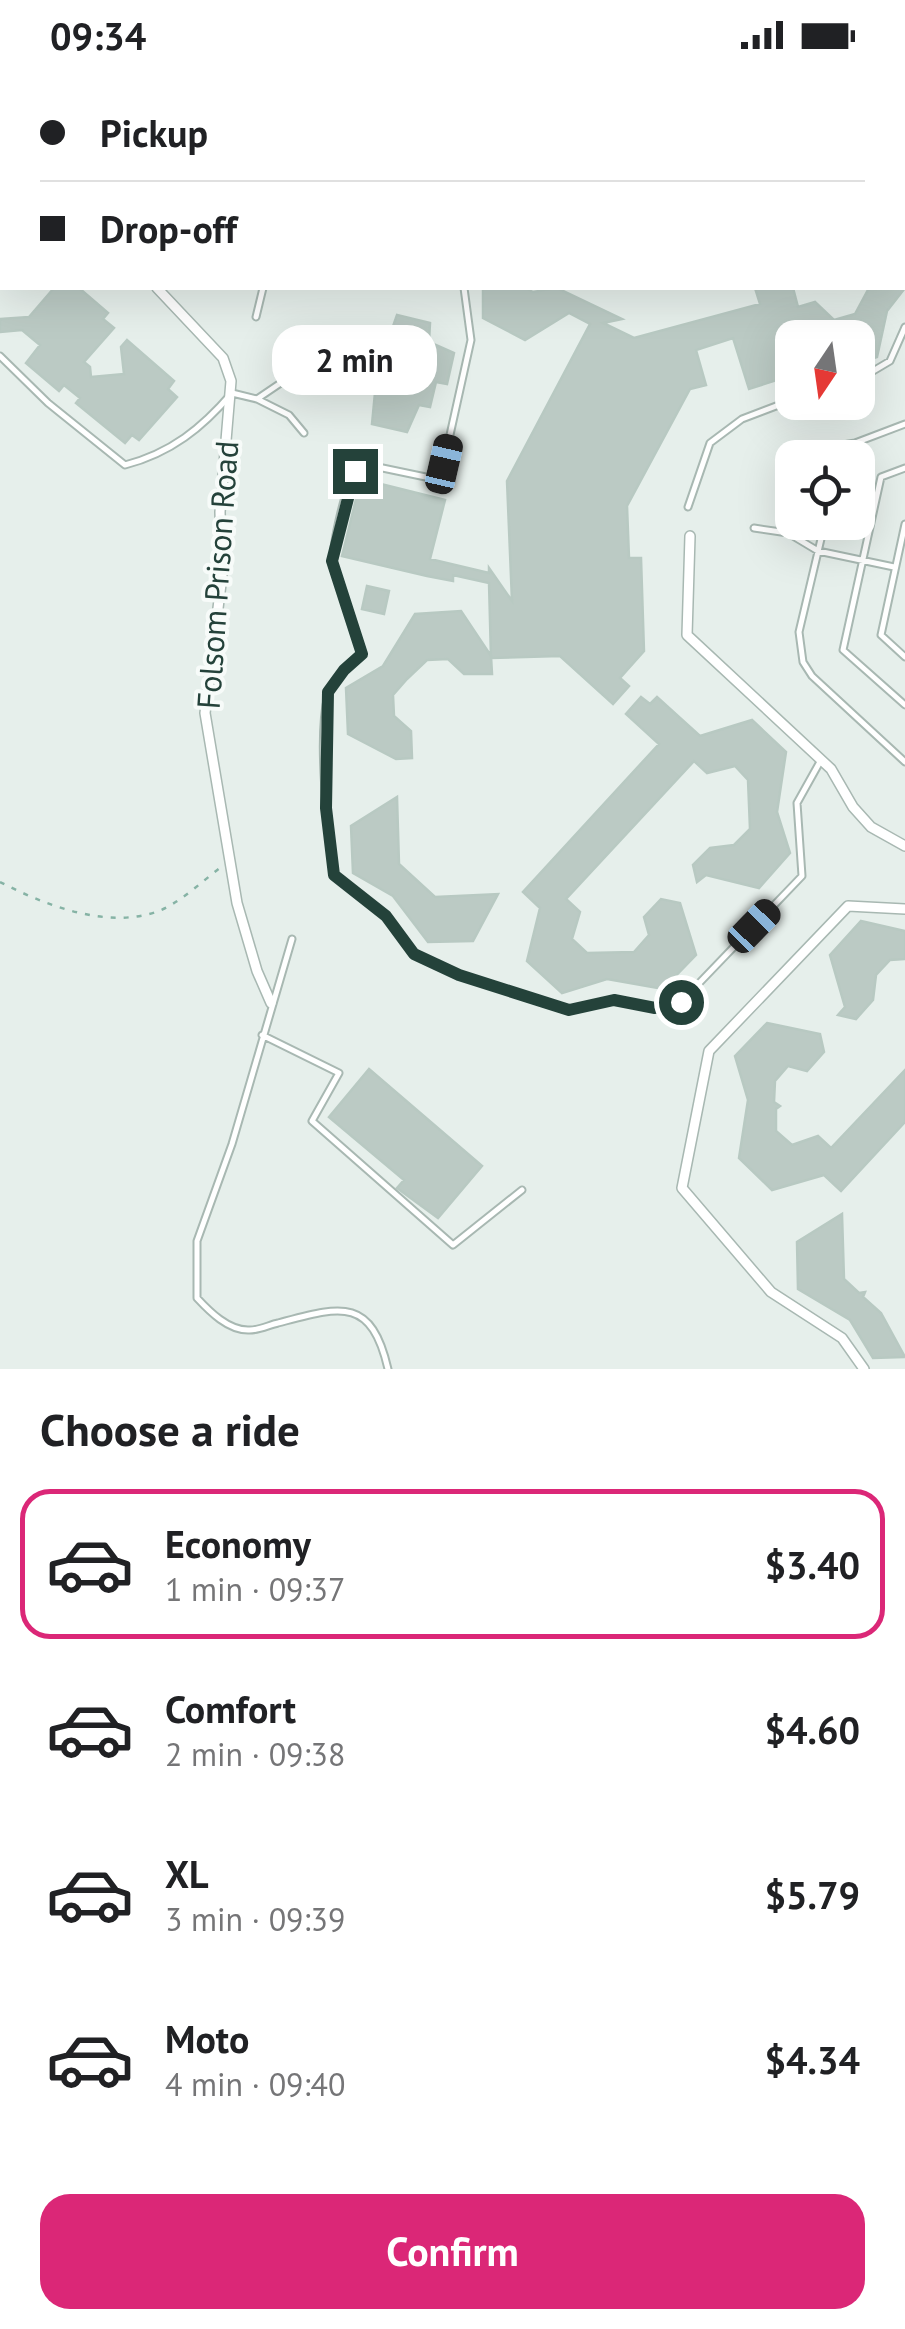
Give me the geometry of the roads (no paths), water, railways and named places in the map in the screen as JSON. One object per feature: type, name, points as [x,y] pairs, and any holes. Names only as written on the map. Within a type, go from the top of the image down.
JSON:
[{"type":"street","name":"Folsom Prison Road","points":[[158,290],[223,358],[232,393],[220,512],[221,587],[205,713],[246,937],[272,1002]]},
{"type":"street","points":[[690,536],[687,635],[821,760],[870,827],[905,846]]},
{"type":"street","points":[[864,1369],[842,1338],[771,1292],[682,1188],[709,1051],[848,906],[905,909]]},
{"type":"lane","points":[[256,317],[263,290]]},
{"type":"lane","points":[[464,290],[471,340],[440,480],[373,466],[360,467],[350,482],[333,553],[333,567],[362,654],[328,692],[326,808],[334,875],[386,916],[414,954],[459,975],[569,1010],[614,1000],[655,1008],[681,1002],[802,876],[797,804],[821,760]]},
{"type":"lane","points":[[875,370],[890,361],[905,327]]},
{"type":"lane","points":[[0,356],[48,403],[125,465],[152,458],[203,427],[232,393],[258,399],[289,414],[304,433]]},
{"type":"lane","points":[[258,399],[288,378],[319,371]]},
{"type":"lane","points":[[688,508],[710,443],[742,420],[775,407]]},
{"type":"lane","points":[[863,440],[905,424]]},
{"type":"lane","points":[[905,468],[881,477],[843,650],[905,705]]},
{"type":"lane","points":[[905,524],[881,635],[905,657]]},
{"type":"lane","points":[[754,528],[788,533],[818,551],[894,567]]},
{"type":"lane","points":[[821,540],[800,632],[803,662],[812,676],[904,760]]},
{"type":"lane","points":[[292,939],[232,1144],[197,1241],[197,1298],[216,1318],[247,1330],[326,1310],[355,1313],[373,1325],[388,1369]]},
{"type":"lane","points":[[262,1035],[339,1073],[312,1121],[453,1245],[522,1190]]}]
